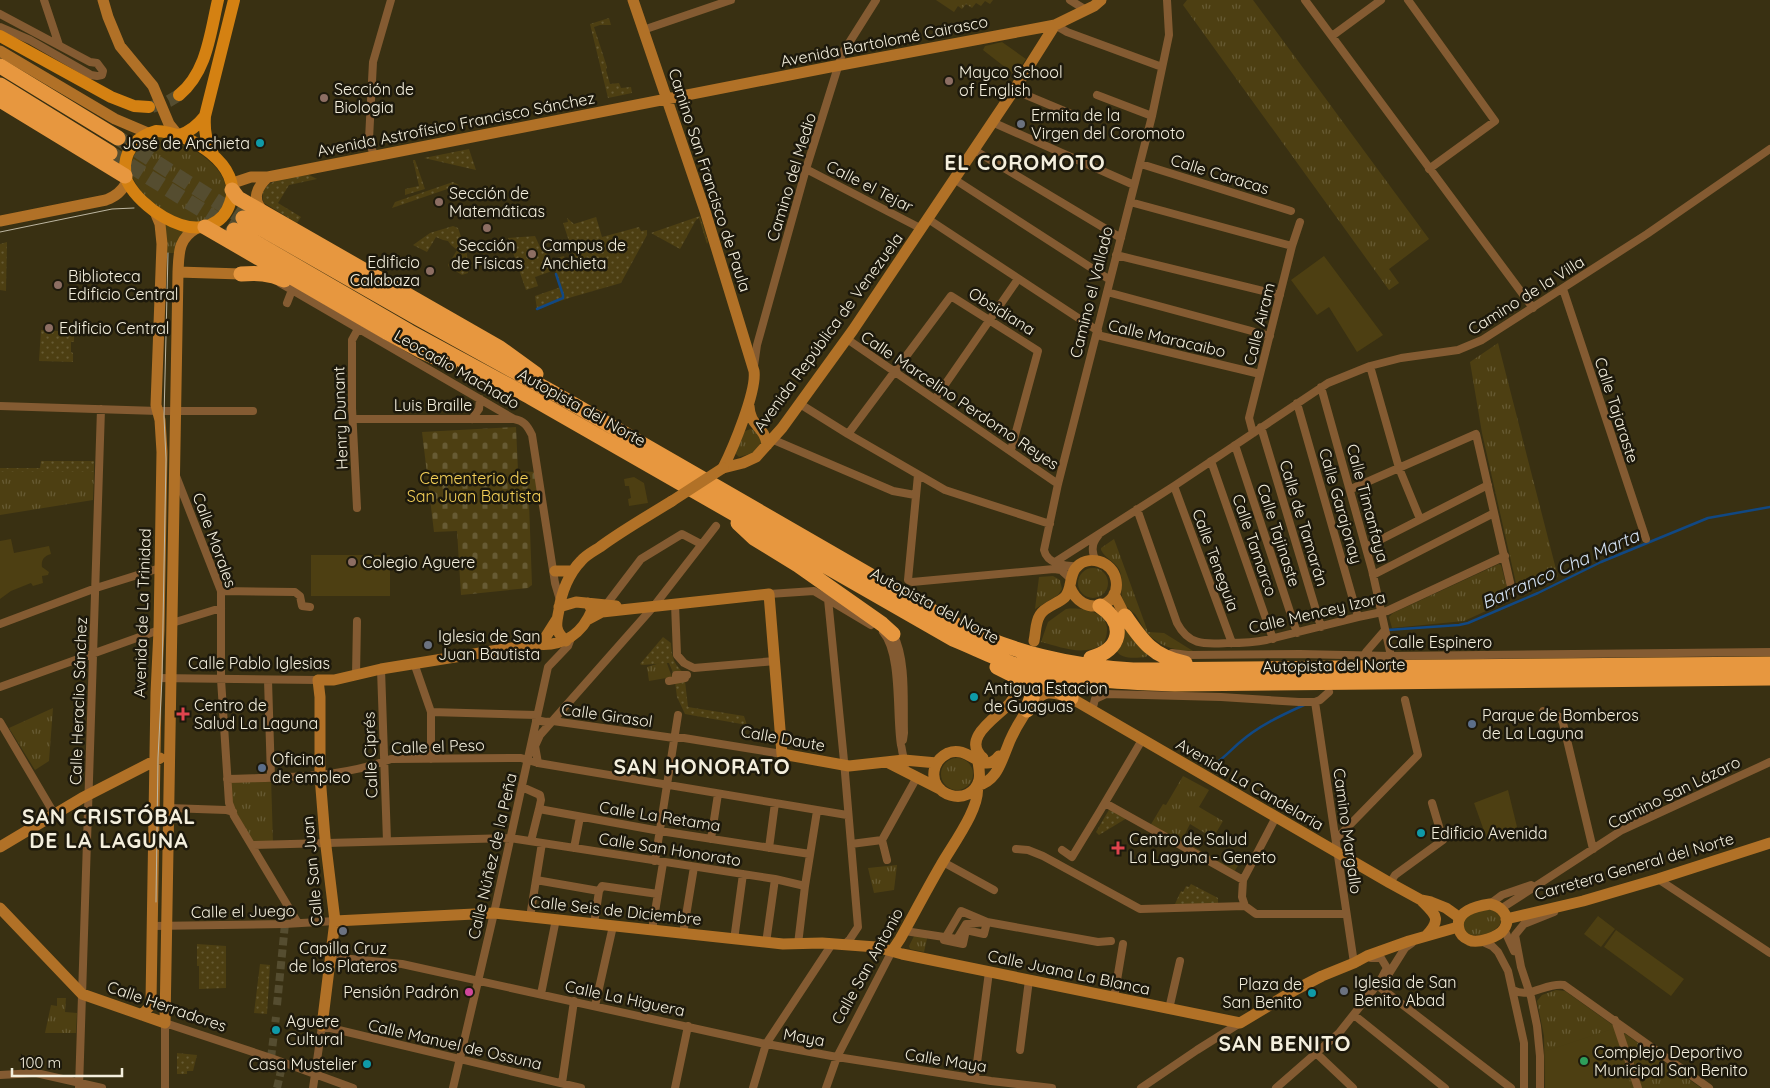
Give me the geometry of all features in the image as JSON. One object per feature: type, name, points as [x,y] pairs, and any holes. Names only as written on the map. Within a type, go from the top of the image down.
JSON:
[{"type":"highway","points":[[0,66],[118,138]]},
{"type":"highway","points":[[0,85],[110,153]]},
{"type":"highway","points":[[0,100],[126,179]]},
{"type":"highway","points":[[232,190],[238,198],[268,216],[500,348],[535,373],[552,392]]},
{"type":"highway","name":"Autopista del Norte","points":[[243,218],[552,392],[956,625],[980,636],[1037,656],[1076,664],[1133,670],[1770,664]]},
{"type":"highway","points":[[201,228],[421,351],[473,374],[485,372]]},
{"type":"highway","name":"Autopista del Norte","points":[[234,230],[410,332],[485,372],[953,639],[1013,664],[1086,679],[1112,682],[1185,684],[1770,678]]},
{"type":"highway","points":[[242,274],[271,274],[388,333]]},
{"type":"highway","points":[[723,507],[754,538],[798,565],[882,624],[893,634]]},
{"type":"highway","points":[[834,572],[910,626],[961,653],[1040,682],[1071,698]]},
{"type":"highway","points":[[876,580],[904,588],[961,619],[1002,637],[1042,650],[1091,658],[1161,663],[1231,662],[1254,670]]},
{"type":"highway","points":[[1091,658],[1112,646],[1116,637],[1117,626],[1114,618],[1100,606]]},
{"type":"highway","points":[[1125,616],[1140,638],[1152,650],[1168,659],[1185,663]]},
{"type":"highway","points":[[1007,671],[1031,684],[1033,694],[1028,710]]},
{"type":"main road","points":[[179,95],[200,71],[218,0]]},
{"type":"main road","points":[[217,159],[192,140],[169,131],[152,132],[134,143],[129,151],[125,168],[126,179],[141,200],[155,212],[180,225],[201,228],[215,222],[227,211],[232,197],[229,175],[217,159],[206,136],[205,116],[234,0]]},
{"type":"main road","points":[[0,36],[111,97],[134,106],[149,107]]},
{"type":"main road","points":[[179,135],[189,131],[205,116]]},
{"type":"street","points":[[44,0],[59,44]]},
{"type":"street","points":[[103,0],[120,46],[153,86],[169,124],[179,135]]},
{"type":"street","points":[[374,156],[369,139],[373,62],[391,0]]},
{"type":"street","name":"Camino San Francisco de Paula","points":[[633,0],[712,234],[754,371]]},
{"type":"street","points":[[643,30],[731,0]]},
{"type":"street","name":"Camino del Medio","points":[[754,371],[757,345],[806,168],[842,54],[876,0]]},
{"type":"street","points":[[1070,0],[1086,10]]},
{"type":"street","name":"Avenida Bartolomé Cairasco","points":[[667,100],[839,65],[1055,25],[1086,10],[1100,0]]},
{"type":"street","name":"Camino el Vallado","points":[[1055,562],[1046,556],[1044,550],[1058,484],[1152,116],[1169,35],[1167,0]]},
{"type":"street","points":[[1305,0],[1533,308]]},
{"type":"street","points":[[1332,36],[1381,0]]},
{"type":"street","points":[[1408,0],[1495,121],[1429,169]]},
{"type":"street","points":[[0,14],[90,62],[96,62],[103,71],[102,75],[91,75],[30,40],[0,27]]},
{"type":"street","points":[[1055,25],[1067,32],[1162,67]]},
{"type":"street","name":"Avenida República de Venezuela","points":[[536,644],[550,632],[573,572],[582,560],[608,541],[724,468],[756,457],[765,435],[782,428],[847,340],[1014,90],[1055,25]]},
{"type":"street","points":[[0,51],[115,119],[152,132],[164,110]]},
{"type":"street","points":[[1014,90],[1069,113]]},
{"type":"street","points":[[1097,95],[1152,116]]},
{"type":"street","name":"Avenida Astrofísico Francisco Sánchez","points":[[217,159],[233,170],[251,176],[268,177],[667,100]]},
{"type":"street","points":[[992,122],[1134,185]]},
{"type":"street","name":"Camino de la Villa","points":[[1055,562],[1174,486],[1328,383],[1370,366],[1401,358],[1458,350],[1482,340],[1648,234],[1770,149]]},
{"type":"street","points":[[974,150],[1121,238]]},
{"type":"street","name":"Calle Caracas","points":[[1141,164],[1291,211]]},
{"type":"street","name":"Calle el Tejar","points":[[806,168],[925,224],[1018,278],[1097,333]]},
{"type":"street","points":[[232,190],[236,182],[251,176]]},
{"type":"street","points":[[268,177],[260,185],[256,199],[258,206],[268,216]]},
{"type":"street","points":[[0,220],[106,200],[122,192],[126,179]]},
{"type":"street","points":[[954,179],[1110,280]]},
{"type":"street","points":[[1130,202],[1292,246]]},
{"type":"street","name":"Avenida de La Trinidad","points":[[155,212],[160,224],[162,244],[156,405],[166,411]]},
{"type":"street","name":"Calle Airam","points":[[1253,433],[1249,418],[1292,246],[1300,222]]},
{"type":"street","name":"Avenida de La Trinidad","points":[[151,1002],[162,452],[179,255],[183,239],[201,228]]},
{"type":"street","points":[[1116,255],[1280,295]]},
{"type":"street","points":[[178,272],[242,274]]},
{"type":"street","name":"Leocadio Machado","points":[[242,274],[269,278],[292,290],[527,425],[532,434],[560,603]]},
{"type":"street","points":[[935,399],[1018,278]]},
{"type":"street","name":"Calle Tajaraste","points":[[1563,289],[1646,539]]},
{"type":"street","points":[[287,303],[292,290]]},
{"type":"street","points":[[1107,292],[1270,336]]},
{"type":"street","name":"Obsidiana","points":[[894,372],[951,296],[1038,351],[1011,450]]},
{"type":"street","name":"Henry Dunant","points":[[357,508],[352,340],[358,329]]},
{"type":"street","name":"Calle Maracaibo","points":[[1097,333],[1260,374]]},
{"type":"street","name":"Calle Marcelino Perdomo Reyes","points":[[847,340],[1011,450],[1058,484]]},
{"type":"street","points":[[745,344],[757,345]]},
{"type":"street","points":[[1370,366],[1399,468],[1420,519]]},
{"type":"street","points":[[724,468],[755,384],[754,371]]},
{"type":"street","points":[[848,434],[894,372]]},
{"type":"street","name":"Calle Timanfaya","points":[[1321,388],[1351,490],[1382,612],[1384,630],[1391,656]]},
{"type":"street","points":[[472,419],[479,409],[480,399]]},
{"type":"street","points":[[750,400],[750,416],[765,435]]},
{"type":"street","name":"Calle Garajonay","points":[[1297,403],[1358,616]]},
{"type":"street","points":[[800,404],[952,494],[1050,524]]},
{"type":"street","points":[[0,406],[166,411],[253,410]]},
{"type":"street","name":"Calle Heraclio Sánchez","points":[[79,1085],[101,409]]},
{"type":"street","name":"Avenida de La Trinidad","points":[[165,1023],[175,472],[166,411]]},
{"type":"street","name":"Luis Braille","points":[[353,418],[514,419]]},
{"type":"street","name":"Calle de Tamarán","points":[[1261,427],[1321,627]]},
{"type":"street","points":[[737,434],[745,428],[893,491],[915,496]]},
{"type":"street","points":[[1351,490],[1476,434],[1512,591]]},
{"type":"street","name":"Calle Tajinaste","points":[[1235,445],[1297,633]]},
{"type":"street","points":[[731,450],[736,458],[743,463]]},
{"type":"street","name":"Calle Tamarco","points":[[1211,461],[1273,639]]},
{"type":"street","name":"Calle Morales","points":[[175,472],[221,591],[221,679],[227,779],[229,803],[232,812]]},
{"type":"street","points":[[918,475],[908,580],[912,582],[949,579],[1054,568],[1061,570],[1071,583],[1074,597],[1079,602],[1089,606],[1100,606],[1108,602],[1114,594],[1117,583],[1113,571],[1104,562],[1096,560],[1084,562],[1078,566],[1075,570],[1071,583],[1065,597],[1042,612],[1038,620],[1035,638],[1045,616],[1058,607],[1079,602]]},
{"type":"street","points":[[1366,548],[1488,485]]},
{"type":"street","name":"Calle Teneguia","points":[[1174,486],[1232,643]]},
{"type":"street","name":"Calle Mencey Izora","points":[[1137,509],[1181,632],[1202,644],[1251,643],[1321,627],[1358,616],[1387,611],[1505,556]]},
{"type":"street","points":[[1373,575],[1494,513]]},
{"type":"street","points":[[538,763],[536,742],[553,720],[654,606],[716,526]]},
{"type":"street","points":[[1096,560],[1093,556],[1094,542],[1101,532]]},
{"type":"street","points":[[606,605],[641,560],[682,534],[701,544]]},
{"type":"street","points":[[1055,562],[1064,566],[1078,566]]},
{"type":"street","points":[[0,624],[96,588],[160,568]]},
{"type":"street","points":[[554,570],[573,572]]},
{"type":"street","name":"Leocadio Machado","points":[[554,570],[560,603]]},
{"type":"street","points":[[221,591],[295,592],[300,596],[302,606],[310,607]]},
{"type":"street","points":[[587,620],[602,612],[638,607],[814,591],[884,632],[888,639],[894,660],[899,736],[904,760],[917,777]]},
{"type":"street","points":[[769,594],[782,754]]},
{"type":"street","points":[[1114,594],[1125,616]]},
{"type":"street","points":[[753,1088],[766,1044],[838,944],[850,939],[858,927],[828,599]]},
{"type":"street","points":[[588,603],[592,610],[587,620],[569,640],[558,633],[560,603],[576,602],[638,607]]},
{"type":"street","points":[[675,604],[677,655],[686,664],[694,668],[775,661]]},
{"type":"street","points":[[172,623],[221,608]]},
{"type":"street","name":"Calle Espinero","points":[[1125,616],[1152,644],[1177,654],[1391,656],[1770,652]]},
{"type":"street","points":[[356,675],[357,621]]},
{"type":"street","points":[[0,688],[159,630]]},
{"type":"street","points":[[1366,652],[1384,630]]},
{"type":"street","points":[[893,634],[899,644],[901,656],[904,733],[902,747]]},
{"type":"street","name":"Calle Pablo Iglesias","points":[[157,678],[334,680],[414,663],[536,644],[553,644],[569,640]]},
{"type":"street","name":"Calle Núñez de la Peña","points":[[453,1088],[548,667],[568,646],[569,640]]},
{"type":"street","points":[[414,663],[431,712],[431,759]]},
{"type":"street","points":[[670,681],[685,678],[685,676],[676,677],[676,675],[688,677],[686,664]]},
{"type":"street","name":"Calle Ciprés","points":[[381,669],[387,841]]},
{"type":"street","points":[[268,680],[270,777]]},
{"type":"street","name":"Calle San Juan","points":[[313,1088],[332,957],[335,921],[320,776],[320,697],[318,680]]},
{"type":"street","points":[[977,786],[980,774],[974,745],[976,738],[986,725],[1011,702],[1022,682]]},
{"type":"street","points":[[1092,711],[1095,699],[1106,694],[1315,702],[1329,692]]},
{"type":"street","name":"Avenida La Candelaria","points":[[1028,710],[1041,695],[1047,693],[1071,698],[1390,884],[1421,900],[1446,908],[1459,922]]},
{"type":"street","points":[[1336,839],[1418,755],[1405,700]]},
{"type":"street","name":"Camino Margallo","points":[[1315,702],[1354,963]]},
{"type":"street","name":"Calle San Antonio","points":[[962,832],[968,826],[1004,758],[1003,752],[1028,710]]},
{"type":"street","points":[[1543,711],[1560,717],[1563,723],[1593,849]]},
{"type":"street","name":"Calle Girasol","points":[[431,712],[536,717],[546,722],[553,720],[674,738]]},
{"type":"street","points":[[655,861],[678,715]]},
{"type":"street","points":[[0,722],[52,810]]},
{"type":"street","points":[[958,752],[976,730],[986,725]]},
{"type":"street","name":"Calle Daute","points":[[674,738],[782,754],[844,766],[904,760],[937,763]]},
{"type":"street","points":[[1062,850],[1072,857],[1142,740]]},
{"type":"street","points":[[940,789],[934,775],[937,763],[948,754],[958,752],[976,759],[989,761],[1003,752]]},
{"type":"street","points":[[0,848],[88,795],[170,753]]},
{"type":"street","name":"Calle el Peso","points":[[227,779],[320,776],[391,759],[522,758],[538,763],[847,815]]},
{"type":"street","points":[[886,762],[953,797],[968,794],[995,775]]},
{"type":"street","name":"Camino San Lázaro","points":[[1490,904],[1502,895],[1540,882],[1622,830],[1770,762]]},
{"type":"street","points":[[887,860],[882,840],[917,777]]},
{"type":"street","name":"Calle San Antonio","points":[[826,1088],[836,1057],[892,951],[973,810],[978,792],[977,786]]},
{"type":"street","points":[[522,787],[540,795],[541,800],[531,841]]},
{"type":"street","points":[[0,842],[82,792],[88,795]]},
{"type":"street","points":[[711,839],[718,794]]},
{"type":"street","name":"Calle San Antonio","points":[[943,862],[946,851],[966,812],[963,804],[953,797]]},
{"type":"street","points":[[769,848],[775,803]]},
{"type":"street","points":[[1105,803],[1243,880]]},
{"type":"street","points":[[1390,884],[1395,875],[1443,840],[1432,803]]},
{"type":"street","points":[[169,808],[226,810],[232,812],[298,923]]},
{"type":"street","name":"Calle La Retama","points":[[539,810],[810,854]]},
{"type":"street","points":[[798,944],[817,811]]},
{"type":"street","points":[[574,848],[580,817]]},
{"type":"street","points":[[1244,906],[1242,897],[1243,880],[1276,817]]},
{"type":"street","name":"Calle San Honorato","points":[[252,845],[510,838],[744,874],[805,886]]},
{"type":"street","points":[[851,844],[882,840]]},
{"type":"street","points":[[530,917],[542,843]]},
{"type":"street","name":"Carretera General del Norte","points":[[1504,919],[1567,905],[1658,879],[1770,843]]},
{"type":"street","points":[[1016,849],[1028,850],[1044,856],[1140,909],[1244,906],[1256,914],[1346,914]]},
{"type":"street","points":[[943,862],[994,890]]},
{"type":"street","points":[[652,930],[663,863]]},
{"type":"street","points":[[683,934],[694,867]]},
{"type":"street","points":[[734,940],[744,874]]},
{"type":"street","points":[[1658,879],[1770,953]]},
{"type":"street","points":[[536,880],[599,890]]},
{"type":"street","points":[[766,943],[775,880]]},
{"type":"street","name":"Camino San Lázaro","points":[[1504,919],[1540,882]]},
{"type":"street","points":[[594,924],[599,890],[602,886],[658,894]]},
{"type":"street","points":[[1354,963],[1409,940],[1422,938],[1434,928],[1436,916],[1434,911],[1421,900]]},
{"type":"street","points":[[1276,1088],[1339,1033],[1379,983],[1388,975],[1405,948],[1422,938],[1459,922],[1469,910],[1490,904],[1504,919],[1529,993],[1539,1041],[1540,1088]]},
{"type":"street","points":[[1521,967],[1521,959],[1515,940],[1518,930],[1532,920],[1555,912],[1567,905]]},
{"type":"street","name":"Calle Herradores","points":[[0,908],[82,994],[353,1088]]},
{"type":"street","points":[[987,922],[984,934],[966,930],[963,944],[944,940],[960,911],[987,922],[1098,942],[1111,941]]},
{"type":"street","name":"Calle Seis de Diciembre","points":[[335,921],[494,913],[734,940],[766,943],[838,944],[876,947],[892,951]]},
{"type":"street","points":[[1459,922],[1464,937],[1468,940],[1480,940],[1500,933],[1504,919]]},
{"type":"street","points":[[541,994],[556,920]]},
{"type":"street","name":"Calle el Juego","points":[[152,926],[335,921]]},
{"type":"street","points":[[905,931],[957,938],[966,924],[987,922]]},
{"type":"street","points":[[595,1006],[612,926]]},
{"type":"street","points":[[1480,940],[1492,946],[1502,957],[1508,971],[1524,1043],[1524,1088]]},
{"type":"street","points":[[1114,998],[1123,944]]},
{"type":"street","name":"Calle Juana La Blanca","points":[[892,951],[1240,1023]]},
{"type":"street","name":"Calle La Higuera","points":[[332,957],[396,963],[766,1044]]},
{"type":"street","points":[[1135,1088],[1144,1086],[1240,1023],[1322,976],[1375,957],[1380,958],[1387,968],[1379,983]]},
{"type":"street","points":[[1169,1009],[1180,961]]},
{"type":"street","points":[[975,1078],[989,972]]},
{"type":"street","points":[[1020,1050],[1029,980]]},
{"type":"street","points":[[1379,983],[1511,1088]]},
{"type":"street","points":[[1513,990],[1519,994],[1529,993],[1556,984],[1564,984],[1709,1088]]},
{"type":"street","points":[[560,1085],[574,1001]]},
{"type":"street","points":[[142,1015],[151,1002],[156,1005],[164,1004]]},
{"type":"street","points":[[1354,1014],[1445,1088]]},
{"type":"street","points":[[1615,1020],[1638,1088]]},
{"type":"street","points":[[165,1023],[165,1088]]},
{"type":"street","name":"Calle Manuel de Ossuna","points":[[322,1026],[560,1085],[581,1088]]},
{"type":"street","points":[[675,1088],[688,1026]]},
{"type":"street","name":"Maya","points":[[766,1044],[836,1057]]},
{"type":"street","points":[[1315,1052],[1353,1088]]},
{"type":"street","name":"Calle Maya","points":[[836,1057],[975,1078],[991,1084],[1052,1088]]},
{"type":"street","points":[[0,1075],[36,1073],[79,1085],[102,1088]]},
{"type":"green space","points":[[936,0],[993,0],[990,4],[985,1],[981,6],[976,3],[972,8],[966,4],[962,9],[958,6],[954,12]]},
{"type":"green space","points":[[1187,0],[1253,0],[1429,239],[1389,269],[1399,283],[1389,290],[1183,5]]},
{"type":"green space","points":[[609,18],[611,25],[594,27],[607,67],[606,70],[610,84],[619,83],[621,88],[631,87],[632,93],[608,98],[590,24]]},
{"type":"green space","points":[[1002,42],[1026,59],[1015,75],[983,50],[985,46]]},
{"type":"green space","points":[[164,137],[199,153],[219,172],[225,182],[226,194],[215,214],[201,221],[180,219],[148,198],[134,180],[131,166],[135,152],[148,141]]},
{"type":"green space","points":[[469,149],[476,170],[424,158]]},
{"type":"green space","points":[[413,160],[415,160],[425,189],[405,195],[405,189],[419,186]]},
{"type":"green space","points":[[309,175],[317,179],[289,185],[278,203],[301,217],[297,223],[264,203],[263,195],[265,188],[270,184],[286,178]]},
{"type":"green space","points":[[453,182],[459,185],[392,208],[395,202]]},
{"type":"green space","points":[[700,216],[707,244],[699,218],[696,220],[680,249],[651,233]]},
{"type":"green space","points":[[596,217],[602,237],[639,227],[641,231],[647,230],[647,235],[621,283],[537,309],[535,296],[561,287],[555,270],[535,277],[538,286],[526,290],[508,238],[535,236],[540,247],[543,246],[548,256],[552,259],[564,256],[567,264],[576,261],[573,253],[578,251],[575,242],[570,244],[563,223],[568,222],[567,218],[574,224]]},
{"type":"green space","points":[[162,222],[185,231],[175,253],[165,253]]},
{"type":"green space","points":[[453,226],[458,228],[467,254],[468,273],[462,275],[448,265],[457,250],[448,241],[436,237],[427,252],[413,245],[430,233]]},
{"type":"green space","points":[[7,242],[6,291],[0,290],[0,244]]},
{"type":"green space","points":[[1324,256],[1383,335],[1357,352],[1329,307],[1317,315],[1291,280]]},
{"type":"green space","points":[[41,330],[74,332],[74,342],[71,342],[73,362],[39,361]]},
{"type":"green space","points":[[1498,343],[1558,577],[1518,592],[1482,433],[1470,362]]},
{"type":"green space","name":"Cementerio de San Juan Bautista","points":[[516,427],[518,471],[535,472],[539,501],[529,502],[532,585],[528,588],[461,595],[457,531],[434,532],[422,432]]},
{"type":"green space","points":[[757,430],[762,443],[753,453],[739,457],[735,453],[745,431]]},
{"type":"green space","points":[[41,461],[94,461],[94,472],[0,472],[0,468],[40,468]]},
{"type":"green space","points":[[0,472],[94,472],[93,500],[0,515]]},
{"type":"green space","points":[[634,477],[644,483],[648,503],[629,506],[628,499],[631,498],[629,486],[625,486],[624,479]]},
{"type":"green space","points":[[11,539],[14,553],[49,546],[51,554],[46,556],[42,562],[42,567],[49,572],[48,575],[42,576],[43,583],[33,586],[31,583],[11,591],[0,599],[0,541]]},
{"type":"green space","points":[[1114,539],[1148,632],[1164,633],[1193,651],[1173,649],[1155,640],[1145,630],[1135,614],[1125,604],[1122,596],[1119,569],[1101,550],[1101,548]]},
{"type":"green space","points":[[311,555],[390,555],[390,596],[311,596]]},
{"type":"green space","points":[[1499,564],[1501,565],[1510,600],[1464,621],[1392,628],[1389,617],[1393,613]]},
{"type":"green space","points":[[1093,568],[1104,572],[1108,583],[1104,594],[1093,598],[1082,594],[1078,583],[1082,572]]},
{"type":"green space","points":[[1053,576],[1060,580],[1062,589],[1058,595],[1035,609],[1039,577]]},
{"type":"green space","points":[[1066,609],[1091,611],[1102,618],[1106,622],[1107,628],[1103,644],[1088,650],[1072,650],[1041,642],[1048,622]]},
{"type":"green space","points":[[1123,626],[1148,654],[1146,657],[1129,658],[1118,653],[1116,650]]},
{"type":"green space","points":[[663,637],[671,643],[675,661],[679,668],[687,675],[674,675],[669,663],[640,664]]},
{"type":"green space","points":[[666,661],[672,677],[649,681],[647,667]]},
{"type":"green space","points":[[685,681],[688,707],[744,716],[747,725],[685,714],[677,697],[675,682]]},
{"type":"green space","points":[[53,708],[49,761],[35,770],[9,728]]},
{"type":"green space","points":[[957,758],[968,763],[973,774],[968,785],[957,790],[946,785],[941,774],[946,763]]},
{"type":"green space","points":[[1183,776],[1209,790],[1199,807],[1223,821],[1213,838],[1190,824],[1182,840],[1226,865],[1230,859],[1239,864],[1234,872],[1150,826],[1163,804],[1166,805]]},
{"type":"green space","points":[[271,777],[273,843],[252,845],[234,816],[227,779]]},
{"type":"green space","points":[[1508,790],[1518,831],[1488,842],[1474,803]]},
{"type":"green space","points":[[1110,808],[1127,818],[1099,835],[1096,832]]},
{"type":"green space","points":[[897,865],[894,890],[874,893],[868,868]]},
{"type":"green space","points":[[1191,884],[1218,898],[1218,904],[1174,906],[1181,891],[1183,892],[1186,886],[1189,887]]},
{"type":"green space","points":[[1487,908],[1496,912],[1501,917],[1498,927],[1484,934],[1467,934],[1464,928],[1465,919],[1472,913]]},
{"type":"green space","points":[[1598,916],[1615,929],[1601,947],[1584,934]]},
{"type":"green space","points":[[1616,930],[1684,979],[1671,996],[1604,947]]},
{"type":"green space","points":[[916,932],[928,934],[924,952],[910,949],[909,946]]},
{"type":"green space","points":[[197,944],[226,946],[226,988],[199,989]]},
{"type":"green space","points":[[260,964],[270,965],[267,1014],[254,1013]]},
{"type":"green space","points":[[1556,990],[1565,991],[1701,1088],[1545,1088],[1544,1036],[1537,1001],[1542,995]]},
{"type":"green space","points":[[57,998],[66,998],[65,1012],[77,1013],[76,1033],[45,1033],[51,1005],[57,1006]]},
{"type":"green space","name":"Complejo Deportivo Municipal San Benito","points":[[1612,1029],[1632,1088],[1545,1088],[1546,1051]]},
{"type":"green space","points":[[177,1053],[197,1055],[193,1071],[187,1071],[187,1074],[177,1074]]},
{"type":"waterway","points":[[537,309],[563,298],[556,274]]},
{"type":"waterway","name":"Barranco Cha Marta","points":[[1387,630],[1468,623],[1538,593],[1601,562],[1708,518],[1770,507]]},
{"type":"waterway","name":"Barranco Cha Marta","points":[[1216,763],[1254,731],[1304,705]]},
{"type":"tunnel","points":[[152,107],[179,95]]},
{"type":"tunnel","points":[[118,138],[243,218]]},
{"type":"tunnel","points":[[110,153],[234,230]]},
{"type":"tunnel","points":[[277,1005],[285,924]]},
{"type":"tunnel","points":[[271,1058],[276,1017]]},
{"type":"tunnel","points":[[277,1088],[283,1062]]},
{"type":"tram line","points":[[0,232],[112,209],[134,208]]},
{"type":"tram line","points":[[156,902],[158,758],[162,678],[166,459],[164,417],[168,253]]},
{"type":"place","name":"Mayco School of English","points":[[949,81]]},
{"type":"place","name":"Sección de Biologia","points":[[324,98]]},
{"type":"place","name":"Ermita de la Virgen del Coromoto","points":[[1021,124]]},
{"type":"place","name":"José de Anchieta","points":[[260,143]]},
{"type":"place","name":"Sección de Matemáticas","points":[[439,202]]},
{"type":"place","name":"Sección de Físicas","points":[[487,228]]},
{"type":"place","name":"Campus de Anchieta","points":[[532,254]]},
{"type":"place","name":"Edificio Calabaza","points":[[430,271]]},
{"type":"place","name":"Biblioteca Edificio Central","points":[[58,285]]},
{"type":"place","name":"Edificio Central","points":[[49,328]]},
{"type":"place","name":"Colegio Aguere","points":[[352,562]]},
{"type":"place","name":"Iglesia de San Juan Bautista","points":[[428,645]]},
{"type":"place","name":"Antigua Estacion de Guaguas","points":[[974,697]]},
{"type":"place","name":"Centro de Salud La Laguna","points":[[183,714]]},
{"type":"place","name":"Parque de Bomberos de La Laguna","points":[[1472,724]]},
{"type":"place","name":"Oficina de empleo","points":[[262,768]]},
{"type":"place","name":"Edificio Avenida","points":[[1421,833]]},
{"type":"place","name":"Centro de Salud La Laguna - Geneto","points":[[1118,848]]},
{"type":"place","name":"Capilla Cruz de los Plateros","points":[[343,931]]},
{"type":"place","name":"Iglesia de San Benito Abad","points":[[1344,991]]},
{"type":"place","name":"Pensión Padrón","points":[[469,992]]},
{"type":"place","name":"Plaza de San Benito","points":[[1312,993]]},
{"type":"place","name":"Aguere Cultural","points":[[276,1030]]},
{"type":"place","name":"Complejo Deportivo Municipal San Benito","points":[[1584,1061]]},
{"type":"place","name":"Casa Mustelier","points":[[367,1064]]},
{"type":"district","name":"EL COROMOTO","points":[[1025,162]]},
{"type":"district","name":"SAN HONORATO","points":[[702,766]]},
{"type":"district","name":"SAN CRISTÓBAL DE LA LAGUNA","points":[[109,828]]},
{"type":"district","name":"SAN BENITO","points":[[1285,1043]]}]
